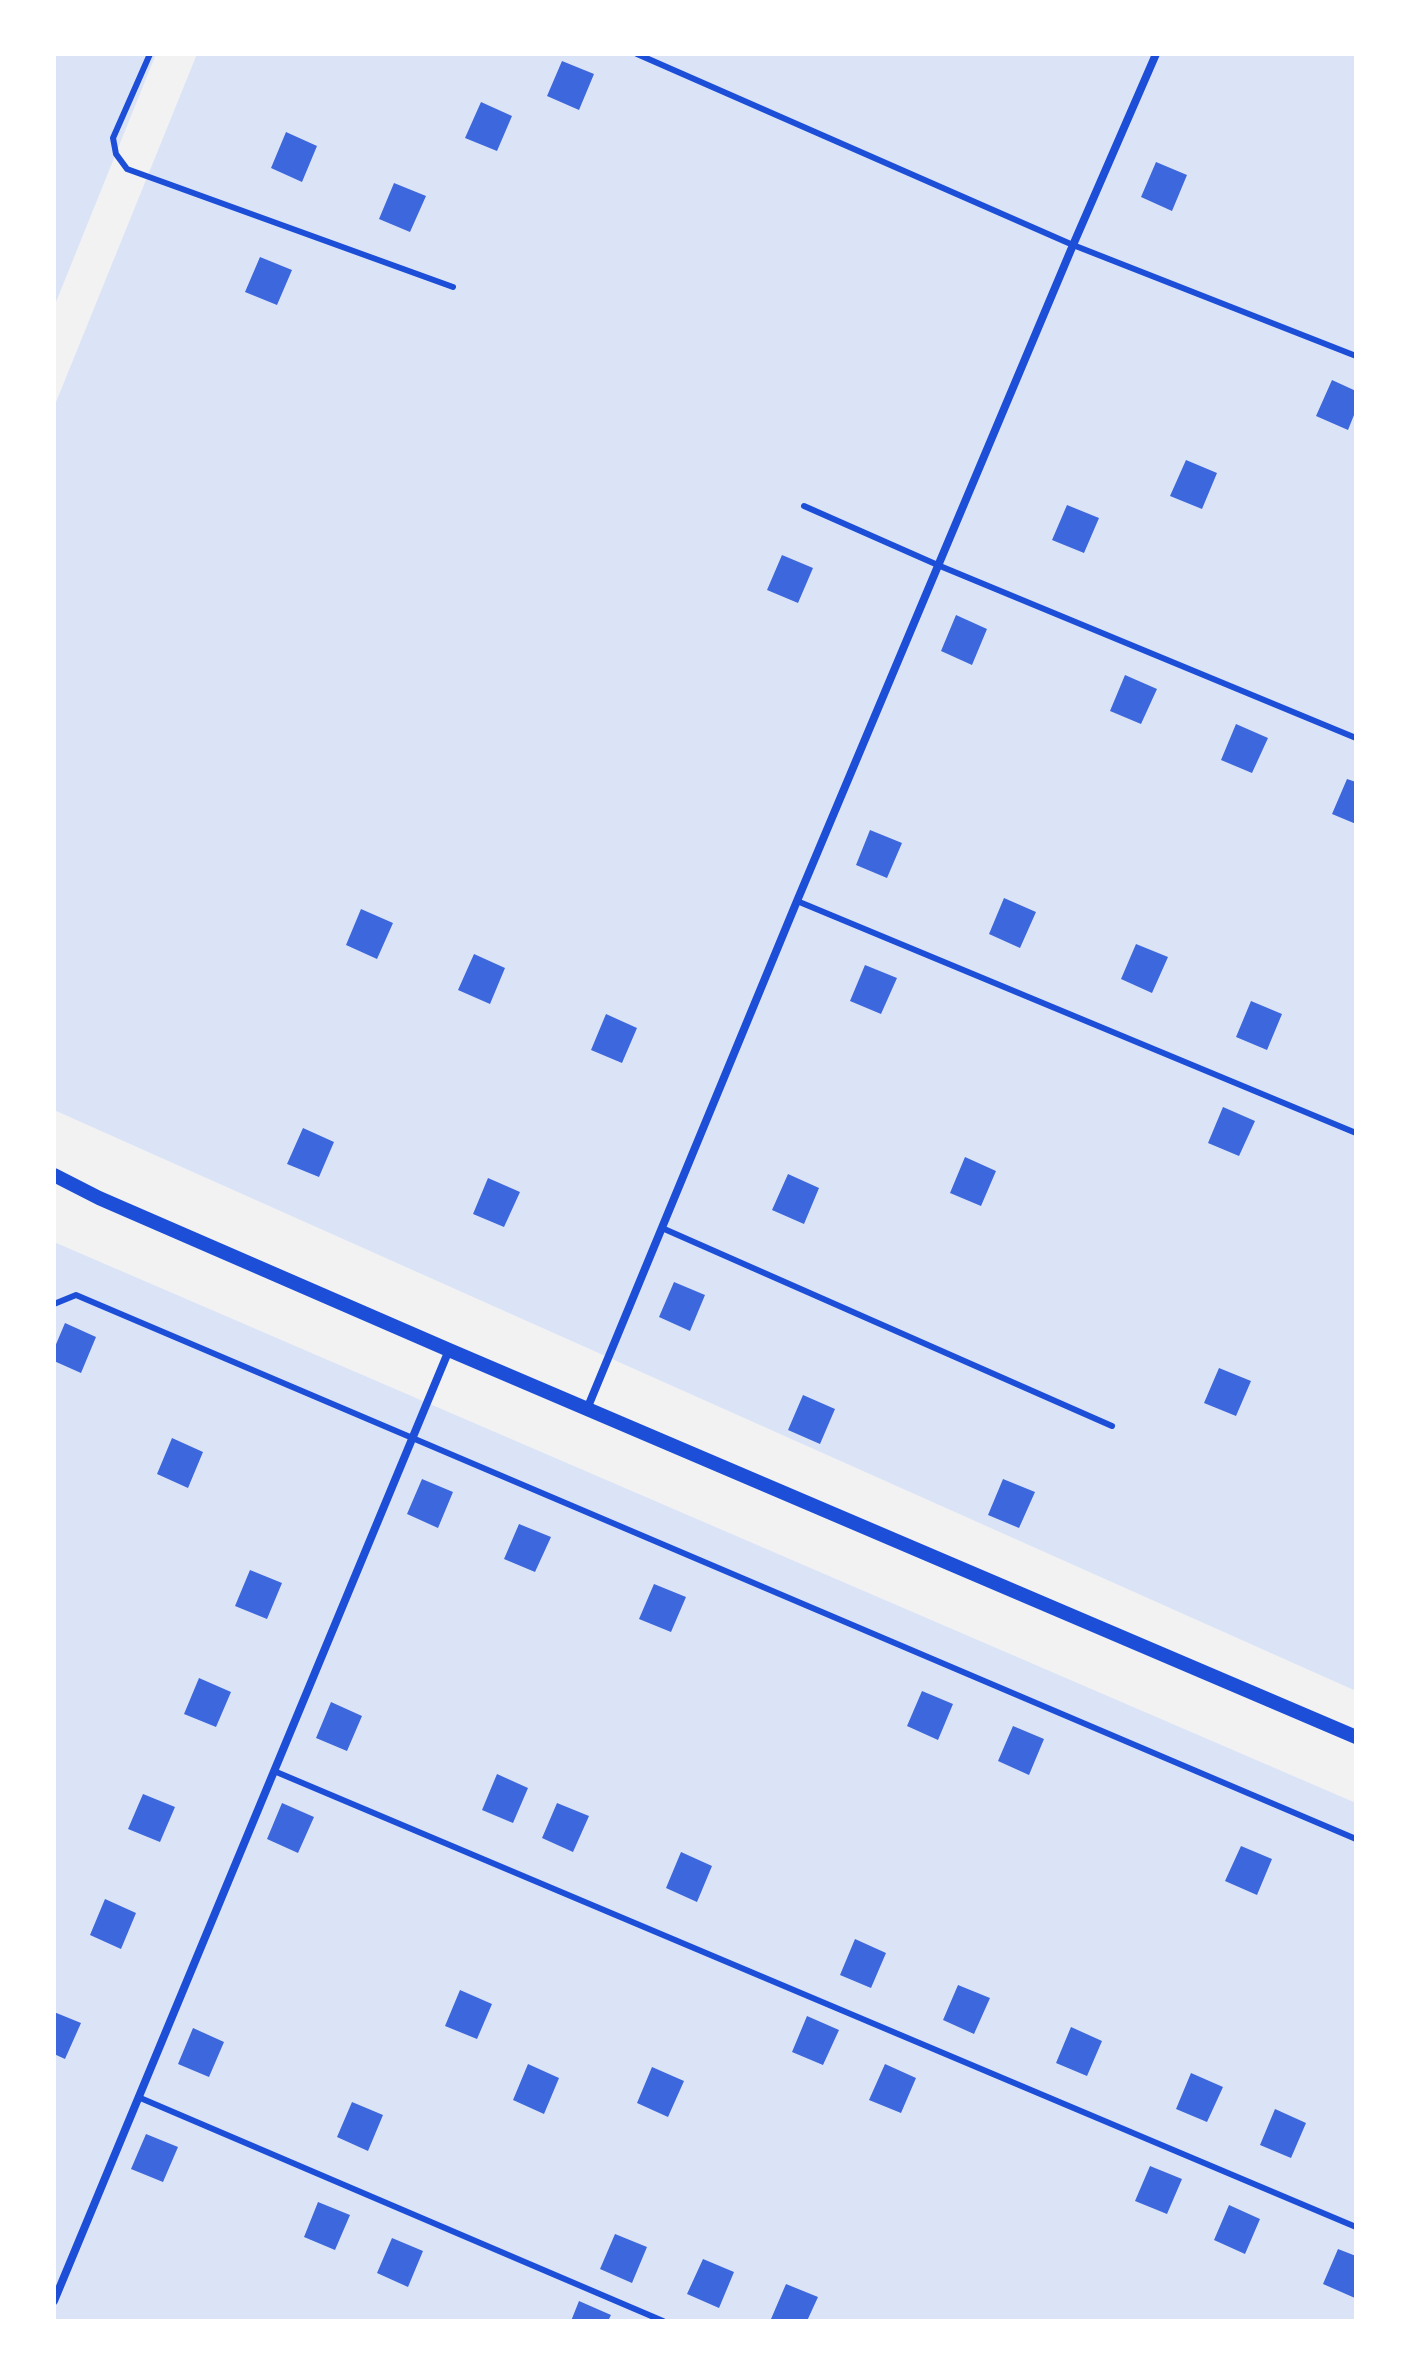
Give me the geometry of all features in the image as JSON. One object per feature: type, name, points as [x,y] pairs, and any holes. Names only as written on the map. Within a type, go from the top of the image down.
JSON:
[{"type":"street","points":[[587,1409],[797,901],[1156,54]]},
{"type":"street","points":[[54,1175],[99,1198],[449,1350],[1356,1737]]},
{"type":"street","points":[[54,2301],[449,1350]]},
{"type":"lane","points":[[150,54],[113,138],[116,154],[127,169],[453,287]]},
{"type":"lane","points":[[637,54],[1073,245],[1356,356]]},
{"type":"lane","points":[[804,506],[940,566],[1356,738]]},
{"type":"lane","points":[[797,901],[1356,1133]]},
{"type":"lane","points":[[662,1228],[1112,1426]]},
{"type":"lane","points":[[54,1304],[76,1295],[1356,1839]]},
{"type":"lane","points":[[274,1771],[1356,2227]]},
{"type":"lane","points":[[138,2097],[663,2321]]},
{"type":"shaded area","points":[[54,54],[156,54],[54,307]]},
{"type":"shaded area","points":[[197,54],[1356,54],[1356,1691],[54,1110],[54,407]]},
{"type":"shaded area","points":[[54,1242],[1356,1803],[1356,2321],[54,2321]]},
{"type":"building","points":[[562,61],[594,74],[579,110],[547,96]]},
{"type":"building","points":[[481,102],[512,116],[497,151],[465,138]]},
{"type":"building","points":[[286,132],[317,146],[302,182],[271,168]]},
{"type":"building","points":[[1156,162],[1187,175],[1172,211],[1141,197]]},
{"type":"building","points":[[394,183],[426,196],[410,232],[379,219]]},
{"type":"building","points":[[260,257],[292,270],[277,305],[245,292]]},
{"type":"building","points":[[1332,380],[1356,391],[1356,410],[1348,430],[1316,416]]},
{"type":"building","points":[[1186,460],[1217,473],[1202,509],[1170,496]]},
{"type":"building","points":[[1067,505],[1099,518],[1084,553],[1052,540]]},
{"type":"building","points":[[782,555],[813,568],[798,603],[767,590]]},
{"type":"building","points":[[956,615],[987,629],[972,665],[941,651]]},
{"type":"building","points":[[1125,675],[1157,689],[1141,724],[1110,711]]},
{"type":"building","points":[[1236,724],[1268,738],[1252,773],[1221,760]]},
{"type":"building","points":[[1347,779],[1356,782],[1356,824],[1332,814]]},
{"type":"building","points":[[870,830],[902,843],[887,878],[856,865]]},
{"type":"building","points":[[1004,898],[1036,912],[1020,948],[989,934]]},
{"type":"building","points":[[361,909],[393,923],[377,959],[346,945]]},
{"type":"building","points":[[1136,944],[1168,957],[1152,993],[1121,979]]},
{"type":"building","points":[[474,954],[505,968],[490,1004],[458,990]]},
{"type":"building","points":[[865,965],[897,978],[881,1014],[850,1001]]},
{"type":"building","points":[[1251,1001],[1282,1014],[1267,1050],[1236,1037]]},
{"type":"building","points":[[606,1014],[637,1028],[622,1063],[591,1050]]},
{"type":"building","points":[[1223,1107],[1255,1121],[1239,1156],[1208,1143]]},
{"type":"building","points":[[303,1128],[334,1142],[319,1177],[287,1164]]},
{"type":"building","points":[[965,1157],[996,1171],[981,1206],[950,1193]]},
{"type":"building","points":[[788,1174],[819,1188],[804,1224],[772,1210]]},
{"type":"building","points":[[488,1178],[520,1192],[504,1227],[473,1214]]},
{"type":"building","points":[[674,1282],[705,1295],[690,1331],[659,1317]]},
{"type":"building","points":[[65,1323],[96,1337],[81,1373],[54,1361],[54,1349]]},
{"type":"building","points":[[1219,1368],[1251,1381],[1236,1416],[1204,1403]]},
{"type":"building","points":[[803,1395],[835,1409],[820,1444],[788,1430]]},
{"type":"building","points":[[172,1438],[203,1452],[188,1488],[157,1474]]},
{"type":"building","points":[[422,1479],[453,1492],[438,1528],[407,1514]]},
{"type":"building","points":[[1003,1479],[1035,1492],[1019,1528],[988,1515]]},
{"type":"building","points":[[519,1524],[551,1537],[535,1572],[504,1559]]},
{"type":"building","points":[[250,1570],[282,1583],[267,1619],[235,1606]]},
{"type":"building","points":[[654,1584],[686,1597],[671,1632],[639,1619]]},
{"type":"building","points":[[199,1678],[231,1692],[216,1727],[184,1714]]},
{"type":"building","points":[[922,1691],[953,1704],[938,1740],[907,1726]]},
{"type":"building","points":[[331,1702],[362,1716],[347,1751],[316,1738]]},
{"type":"building","points":[[1013,1726],[1044,1739],[1029,1775],[998,1761]]},
{"type":"building","points":[[497,1774],[528,1788],[513,1823],[482,1810]]},
{"type":"building","points":[[143,1794],[175,1807],[160,1842],[128,1829]]},
{"type":"building","points":[[282,1803],[314,1817],[298,1853],[267,1839]]},
{"type":"building","points":[[557,1803],[589,1816],[573,1852],[542,1838]]},
{"type":"building","points":[[1241,1846],[1272,1859],[1257,1895],[1225,1881]]},
{"type":"building","points":[[681,1852],[712,1866],[697,1902],[666,1888]]},
{"type":"building","points":[[105,1899],[136,1913],[121,1949],[90,1935]]},
{"type":"building","points":[[855,1939],[886,1953],[871,1988],[840,1975]]},
{"type":"building","points":[[958,1985],[990,1998],[974,2034],[943,2020]]},
{"type":"building","points":[[460,1990],[492,2004],[477,2039],[445,2026]]},
{"type":"building","points":[[54,2012],[81,2023],[65,2059],[54,2054]]},
{"type":"building","points":[[807,2016],[839,2030],[823,2065],[792,2052]]},
{"type":"building","points":[[1071,2027],[1102,2041],[1087,2076],[1056,2063]]},
{"type":"building","points":[[193,2028],[224,2042],[209,2077],[178,2064]]},
{"type":"building","points":[[528,2064],[559,2078],[544,2114],[513,2100]]},
{"type":"building","points":[[885,2064],[916,2078],[901,2113],[869,2100]]},
{"type":"building","points":[[652,2067],[684,2081],[668,2117],[637,2103]]},
{"type":"building","points":[[1191,2073],[1223,2087],[1207,2122],[1176,2109]]},
{"type":"building","points":[[352,2102],[383,2115],[368,2151],[337,2137]]},
{"type":"building","points":[[1275,2109],[1306,2123],[1291,2158],[1260,2145]]},
{"type":"building","points":[[146,2134],[178,2147],[163,2182],[131,2169]]},
{"type":"building","points":[[1150,2166],[1182,2179],[1167,2214],[1135,2201]]},
{"type":"building","points":[[318,2202],[350,2215],[335,2250],[304,2237]]},
{"type":"building","points":[[1229,2205],[1260,2219],[1245,2254],[1214,2240]]},
{"type":"building","points":[[615,2234],[647,2247],[632,2283],[600,2269]]},
{"type":"building","points":[[392,2238],[423,2251],[408,2287],[377,2273]]},
{"type":"building","points":[[1338,2249],[1356,2256],[1355,2298],[1323,2284]]},
{"type":"building","points":[[703,2259],[734,2272],[719,2308],[687,2294]]},
{"type":"building","points":[[786,2284],[818,2297],[807,2321],[771,2319]]},
{"type":"building","points":[[579,2301],[611,2315],[608,2321],[571,2321]]}]
